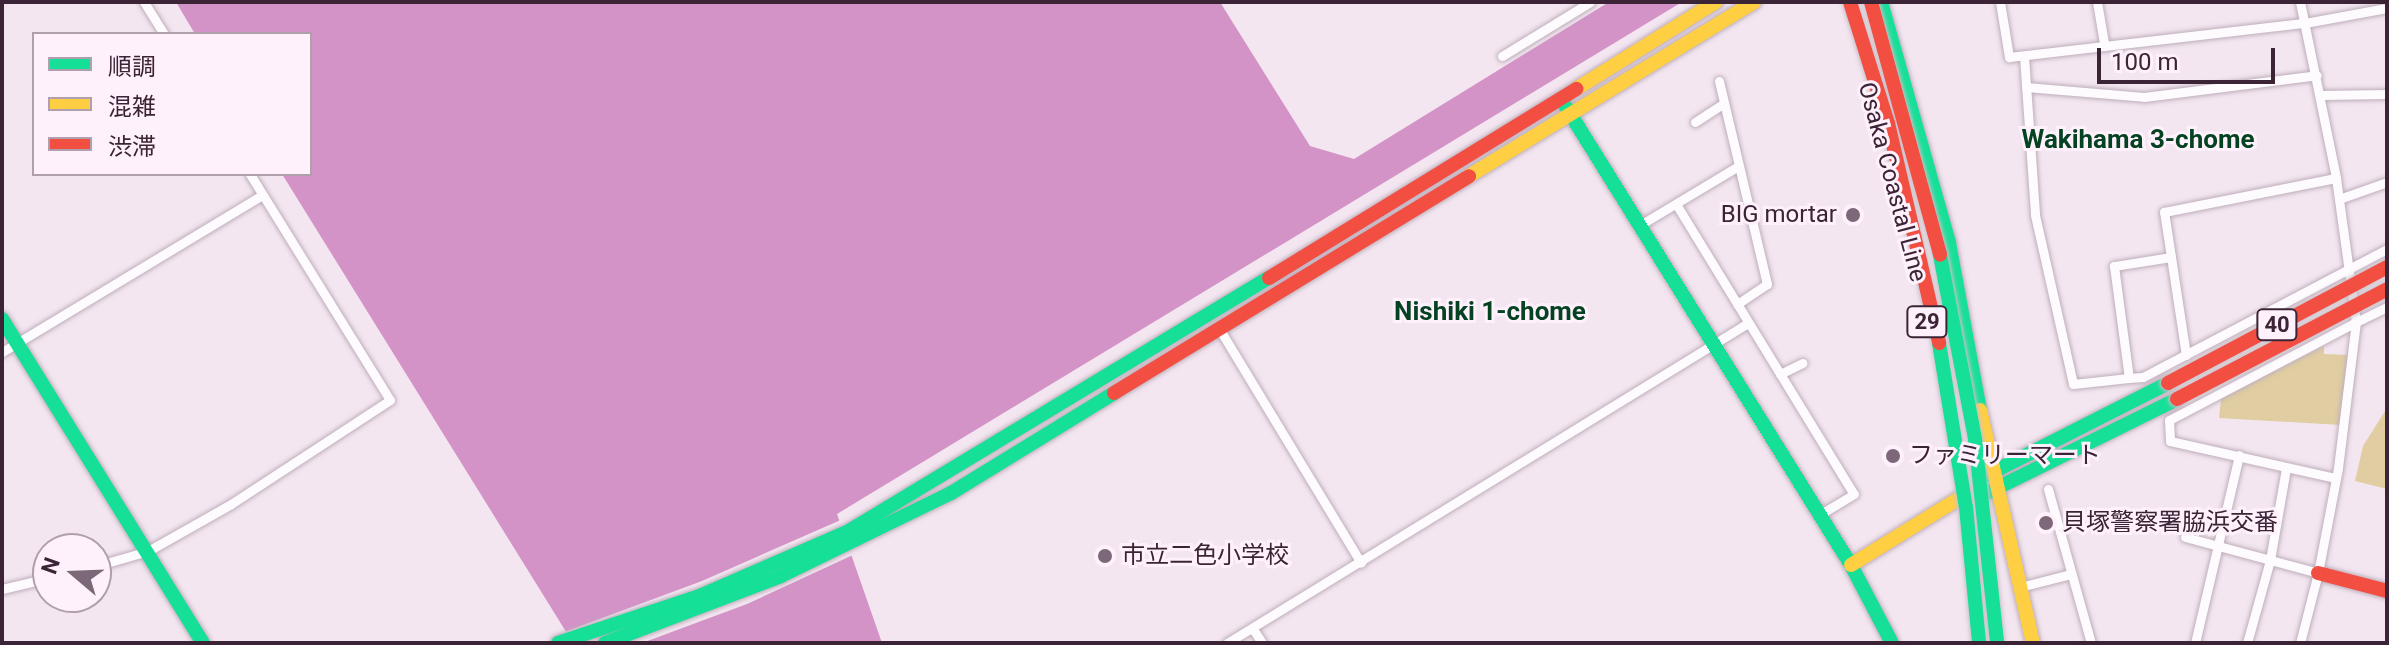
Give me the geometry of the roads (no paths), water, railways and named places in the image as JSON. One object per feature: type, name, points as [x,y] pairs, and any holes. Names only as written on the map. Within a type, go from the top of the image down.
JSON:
[{"type":"main road","points":[[564,642],[702,595],[851,537],[1716,2]]},
{"type":"main road","points":[[605,643],[705,607],[951,493],[1754,2]]},
{"type":"main road","name":"Osaka Coastal Line","points":[[1841,2],[1914,257],[1961,497],[2004,643]]},
{"type":"main road","points":[[1850,2],[1888,123],[1930,292],[1966,507],[1979,643]]},
{"type":"main road","points":[[1871,2],[1948,288],[1975,439],[1997,643]]},
{"type":"main road","name":"Osaka Coastal Line","points":[[1881,2],[1949,243],[1991,471],[2033,643]]},
{"type":"main road","points":[[1560,97],[1851,565],[1892,643]]},
{"type":"main road","name":"40","points":[[1961,497],[1991,471],[2168,383],[2387,267]]},
{"type":"main road","name":"40","points":[[1961,497],[1995,490],[2387,289]]},
{"type":"main road","points":[[2,319],[203,643]]},
{"type":"main road","points":[[1851,565],[1961,497]]},
{"type":"main road","points":[[2318,573],[2387,591]]},
{"type":"street","points":[[144,2],[163,32]]},
{"type":"street","points":[[1502,56],[1590,2]]},
{"type":"street","points":[[2000,2],[2009,57],[2104,43],[2305,23],[2387,8]]},
{"type":"street","points":[[2097,2],[2104,43]]},
{"type":"street","points":[[2300,2],[2336,178],[2356,322],[2336,478],[2318,573],[2300,643]]},
{"type":"street","points":[[2024,56],[2035,215],[2073,384],[2143,377],[2387,249]]},
{"type":"street","points":[[2026,87],[2144,97],[2317,75]]},
{"type":"street","points":[[1719,81],[1767,284],[1737,304]]},
{"type":"street","points":[[2321,95],[2387,94]]},
{"type":"street","points":[[1695,122],[1723,104]]},
{"type":"street","points":[[1640,225],[1737,167]]},
{"type":"street","points":[[112,561],[148,551],[231,504],[390,400],[251,176]]},
{"type":"street","points":[[2186,355],[2164,212],[2336,178]]},
{"type":"street","points":[[2339,199],[2387,182]]},
{"type":"street","points":[[2,352],[262,195]]},
{"type":"street","points":[[1676,204],[1854,494],[1819,515]]},
{"type":"street","points":[[2129,378],[2114,266],[2171,257]]},
{"type":"street","points":[[2336,478],[2170,441],[2169,420],[2387,307]]},
{"type":"street","points":[[1227,643],[1748,323]]},
{"type":"street","points":[[1220,330],[1361,563]]},
{"type":"street","points":[[1780,374],[1803,363]]},
{"type":"street","points":[[2195,643],[2221,547],[2239,455]]},
{"type":"street","points":[[2247,643],[2270,560],[2286,468]]},
{"type":"street","points":[[2048,489],[2091,643]]},
{"type":"street","points":[[2185,537],[2318,573]]},
{"type":"street","points":[[2020,587],[2071,574]]},
{"type":"street","points":[[2,589],[32,582]]},
{"type":"street","points":[[1253,629],[1262,643]]},
{"type":"place","name":"BIG mortar","points":[[1853,215]]},
{"type":"place","name":"ファミリーマート","points":[[1893,456]]},
{"type":"place","name":"貝塚警察署脇浜交番","points":[[2046,523]]},
{"type":"place","name":"市立二色小学校","points":[[1105,556]]},
{"type":"district","name":"Wakihama 3-chome","points":[[2138,140]]},
{"type":"district","name":"Nishiki 1-chome","points":[[1490,312]]}]
